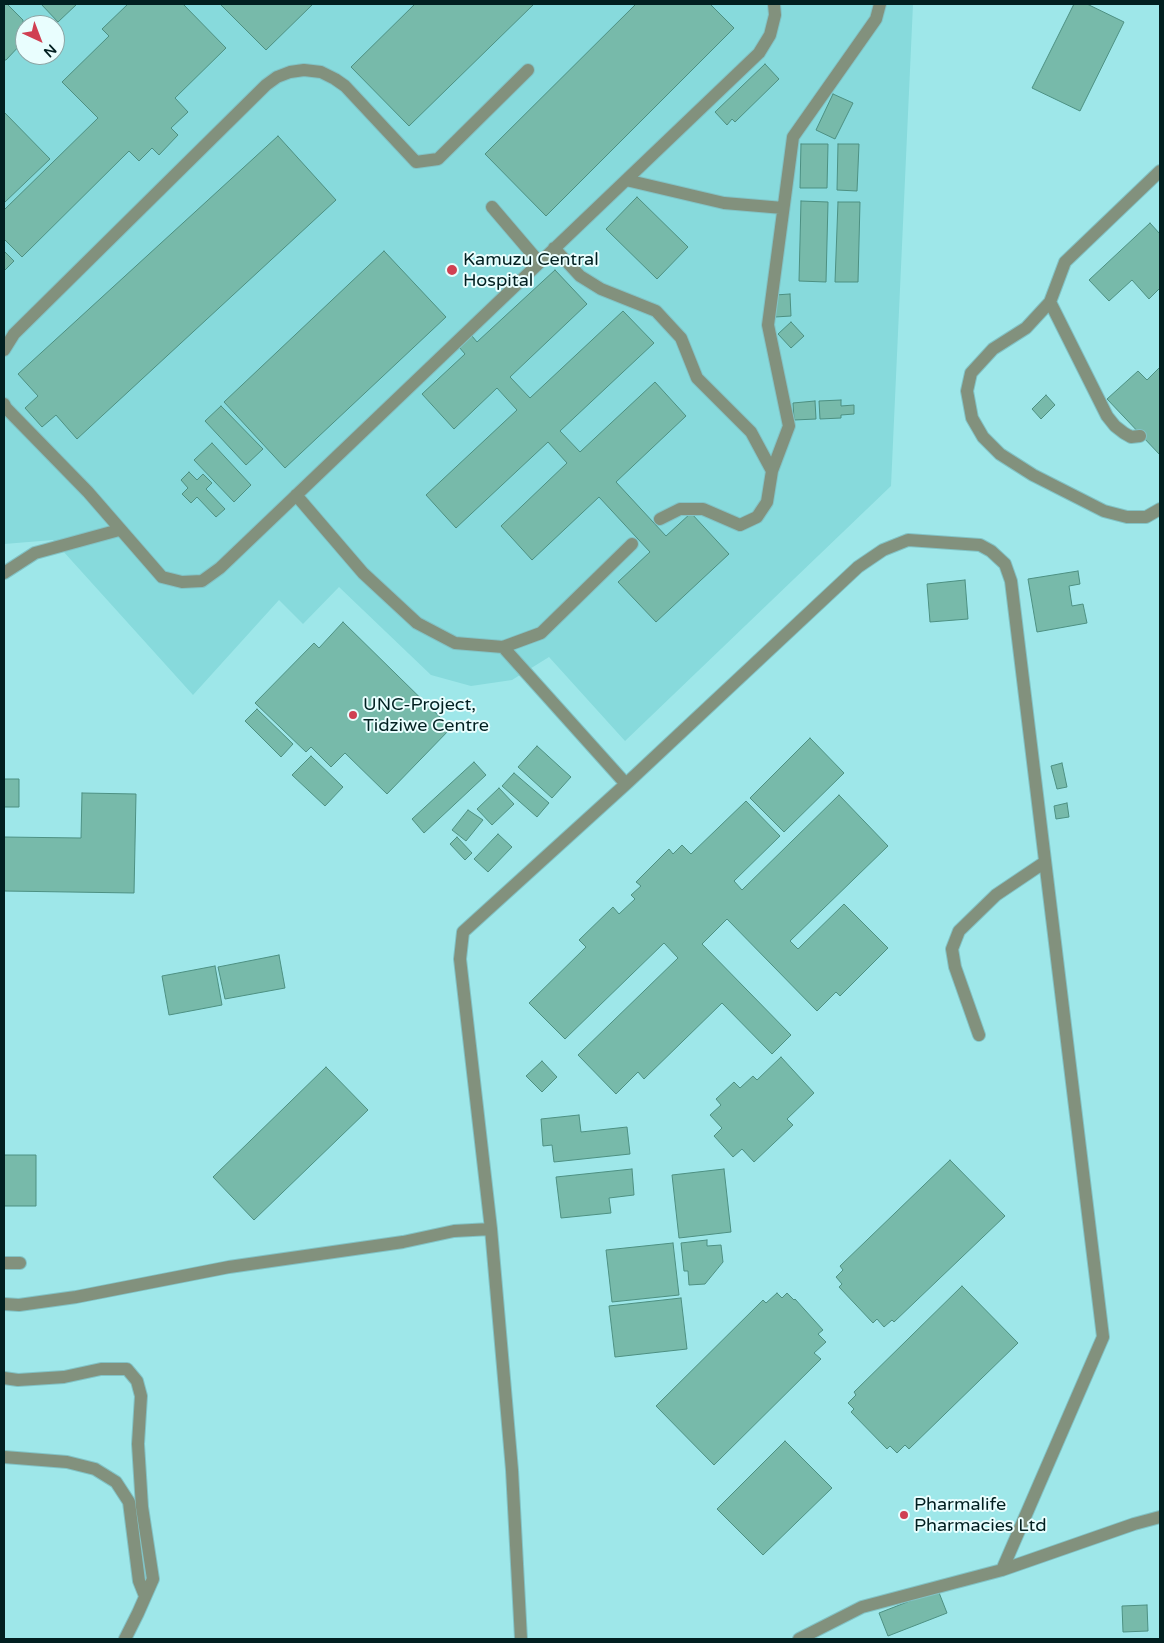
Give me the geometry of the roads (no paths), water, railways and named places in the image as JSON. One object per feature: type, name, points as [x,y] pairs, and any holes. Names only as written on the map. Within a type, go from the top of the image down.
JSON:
[{"type":"street","points":[[4,404],[88,492],[118,530],[162,577],[182,582],[202,582],[220,568],[759,53],[770,35],[775,15],[774,4]]},
{"type":"street","points":[[660,519],[680,509],[703,509],[740,525],[757,517],[767,502],[772,471],[789,426],[768,325],[793,136],[876,19],[880,4]]},
{"type":"street","points":[[4,350],[21,327],[266,85],[277,77],[290,72],[304,70],[321,72],[335,79],[345,86],[416,162],[438,159],[528,70]]},
{"type":"street","points":[[1160,171],[1065,262],[1050,302],[1026,328],[993,349],[971,373],[967,392],[972,418],[983,437],[1000,454],[1033,475],[1104,511],[1127,517],[1146,517],[1160,510]]},
{"type":"street","points":[[626,180],[724,203],[783,208]]},
{"type":"street","points":[[492,207],[539,262]]},
{"type":"street","points":[[554,248],[580,276],[601,289],[656,311],[681,338],[697,378],[751,432],[772,471]]},
{"type":"street","points":[[1050,302],[1107,416],[1124,434],[1131,437],[1140,436]]},
{"type":"street","points":[[296,495],[363,573],[417,623],[455,643],[502,647],[541,633],[632,544]]},
{"type":"street","points":[[4,573],[35,553],[118,530]]},
{"type":"street","points":[[520,1639],[512,1470],[491,1229],[460,959],[463,932],[626,784],[858,567],[883,550],[908,540],[980,545],[991,551],[1004,564],[1012,581],[1103,1337],[1002,1570]]},
{"type":"street","points":[[502,647],[626,784]]},
{"type":"street","points":[[979,1035],[955,967],[952,949],[959,931],[996,895],[1045,862]]},
{"type":"street","points":[[4,1304],[19,1305],[76,1297],[229,1267],[403,1242],[454,1232],[491,1229]]},
{"type":"street","points":[[4,1263],[20,1263]]},
{"type":"street","points":[[4,1378],[18,1380],[64,1377],[101,1369],[127,1369],[137,1381],[142,1396],[138,1444],[142,1506],[153,1579],[125,1639]]},
{"type":"street","points":[[4,1457],[66,1462],[95,1469],[116,1482],[128,1502],[140,1580],[146,1596]]},
{"type":"street","points":[[798,1639],[862,1607],[1002,1570],[1134,1524],[1160,1517]]},
{"type":"place","name":"Kamuzu Central Hospital","points":[[452,270]]},
{"type":"place","name":"UNC-Project, Tidziwe Centre","points":[[353,715]]},
{"type":"place","name":"Pharmalife Pharmacies Ltd","points":[[904,1515]]}]
